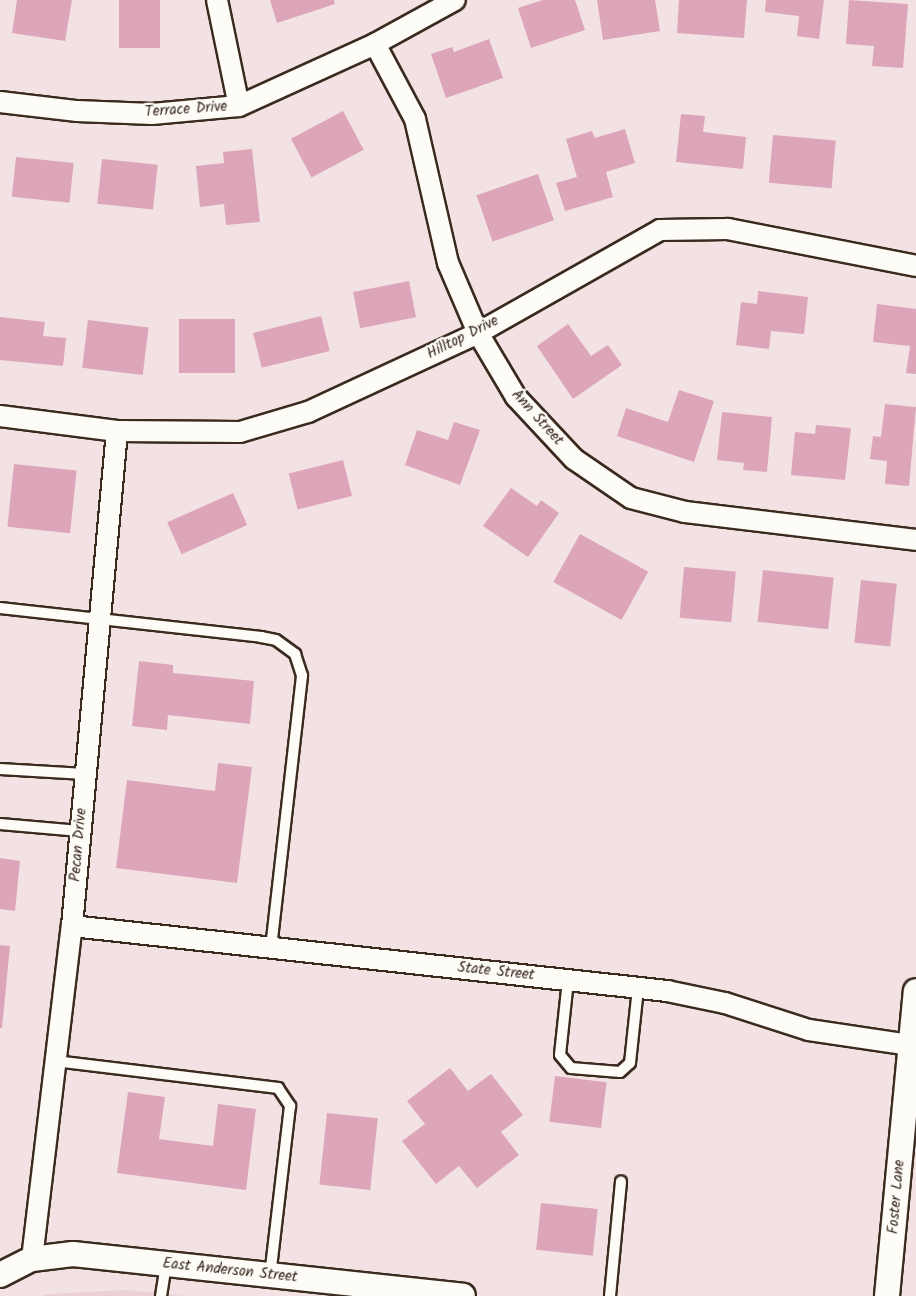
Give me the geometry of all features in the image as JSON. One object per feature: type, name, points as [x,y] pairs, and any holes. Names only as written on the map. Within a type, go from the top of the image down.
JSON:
[{"type":"street","points":[[218,0],[239,106]]},
{"type":"street","name":"Terrace Drive","points":[[0,102],[78,111],[152,114],[239,106],[375,44],[455,0]]},
{"type":"street","name":"Ann Street","points":[[375,44],[414,119],[448,263],[478,333],[523,405],[574,459],[631,498],[684,513],[916,540]]},
{"type":"street","name":"Hilltop Drive","points":[[0,416],[117,431],[240,432],[308,412],[478,333],[660,230],[728,228],[916,266]]},
{"type":"street","name":"Pecan Drive","points":[[32,1259],[72,926],[117,431]]},
{"type":"street","name":"State Street","points":[[72,926],[638,988],[725,1002],[809,1030],[914,1046]]},
{"type":"street","name":"Foster Lane","points":[[887,1296],[914,1046],[916,991]]},
{"type":"street","name":"East Anderson Street","points":[[0,1275],[32,1259],[73,1254],[463,1296]]},
{"type":"lane","points":[[0,608],[261,637],[276,640],[295,654],[302,676],[271,947]]},
{"type":"lane","points":[[0,769],[85,774]]},
{"type":"lane","points":[[0,824],[80,831]]},
{"type":"lane","points":[[568,980],[560,1055],[571,1068],[620,1072],[630,1063],[638,988]]},
{"type":"lane","points":[[56,1061],[278,1088],[290,1106],[270,1275]]},
{"type":"lane","points":[[610,1296],[621,1182]]},
{"type":"lane","points":[[161,1296],[166,1264]]},
{"type":"shaded area","points":[[126,1290],[184,1296],[42,1296],[47,1294]]},
{"type":"building","points":[[17,0],[72,0],[65,41],[12,33]]},
{"type":"building","points":[[119,0],[160,0],[160,48],[119,48]]},
{"type":"building","points":[[270,0],[334,0],[335,4],[277,23]]},
{"type":"building","points":[[543,0],[575,0],[585,30],[531,48],[518,8]]},
{"type":"building","points":[[597,0],[655,0],[660,31],[603,40]]},
{"type":"building","points":[[679,0],[747,0],[744,38],[677,33]]},
{"type":"building","points":[[766,0],[824,0],[819,39],[797,36],[799,16],[765,12]]},
{"type":"building","points":[[849,0],[908,4],[903,68],[872,66],[874,46],[846,44]]},
{"type":"building","points":[[489,39],[503,78],[446,98],[431,54],[452,47],[454,52]]},
{"type":"building","points":[[343,111],[364,150],[312,178],[291,139]]},
{"type":"building","points":[[681,114],[705,116],[703,132],[746,137],[743,169],[676,162]]},
{"type":"building","points":[[625,129],[635,163],[606,172],[613,197],[565,211],[556,183],[577,177],[566,139],[592,131],[595,138]]},
{"type":"building","points":[[773,135],[836,140],[832,188],[769,183]]},
{"type":"building","points":[[252,149],[260,222],[226,225],[224,204],[200,207],[196,166],[224,163],[223,152]]},
{"type":"building","points":[[16,157],[74,163],[70,203],[12,197]]},
{"type":"building","points":[[102,159],[158,165],[153,210],[97,204]]},
{"type":"building","points":[[538,174],[554,220],[492,241],[477,195]]},
{"type":"building","points":[[409,281],[416,317],[360,328],[353,292]]},
{"type":"building","points":[[758,291],[808,297],[804,334],[771,331],[769,349],[736,345],[741,302],[757,304]]},
{"type":"building","points":[[877,304],[916,309],[916,374],[906,373],[910,346],[873,342]]},
{"type":"building","points":[[321,316],[330,351],[262,368],[253,333]]},
{"type":"building","points":[[0,317],[45,322],[43,336],[66,338],[63,366],[0,360]]},
{"type":"building","points":[[179,319],[235,319],[235,373],[179,373]]},
{"type":"building","points":[[88,320],[149,327],[143,375],[82,368]]},
{"type":"building","points":[[568,324],[591,356],[608,345],[622,365],[573,399],[537,346]]},
{"type":"building","points":[[679,390],[714,401],[694,462],[617,436],[626,408],[668,422]]},
{"type":"building","points":[[885,404],[916,407],[909,486],[885,484],[887,461],[870,459],[873,436],[881,437]]},
{"type":"building","points":[[722,412],[772,417],[767,472],[743,470],[744,463],[717,460]]},
{"type":"building","points":[[454,422],[480,430],[460,485],[405,465],[417,430],[448,440]]},
{"type":"building","points":[[816,425],[851,428],[845,480],[791,475],[795,432],[815,434]]},
{"type":"building","points":[[343,460],[352,496],[298,509],[289,474]]},
{"type":"building","points":[[14,464],[77,471],[70,533],[7,527]]},
{"type":"building","points":[[511,488],[537,506],[541,500],[559,513],[528,557],[483,526]]},
{"type":"building","points":[[233,493],[247,525],[181,554],[167,522]]},
{"type":"building","points":[[580,534],[648,572],[622,620],[553,582]]},
{"type":"building","points":[[684,567],[736,572],[731,622],[680,618]]},
{"type":"building","points":[[763,570],[834,577],[828,629],[758,622]]},
{"type":"building","points":[[861,580],[897,584],[890,646],[854,643]]},
{"type":"building","points":[[139,661],[173,665],[173,673],[254,681],[250,724],[168,715],[167,730],[132,726]]},
{"type":"building","points":[[218,763],[252,767],[237,883],[116,868],[127,780],[215,791]]},
{"type":"building","points":[[0,858],[20,861],[15,911],[0,909]]},
{"type":"building","points":[[0,945],[10,946],[2,1028],[0,1028]]},
{"type":"building","points":[[450,1068],[468,1091],[491,1074],[523,1115],[501,1132],[519,1155],[477,1188],[459,1166],[436,1184],[402,1141],[425,1124],[407,1101]]},
{"type":"building","points":[[555,1076],[607,1082],[601,1128],[549,1122]]},
{"type":"building","points":[[128,1092],[165,1097],[159,1139],[213,1146],[218,1104],[256,1109],[246,1190],[117,1173]]},
{"type":"building","points":[[327,1113],[378,1118],[370,1190],[319,1185]]},
{"type":"building","points":[[541,1203],[598,1209],[593,1256],[536,1250]]}]
